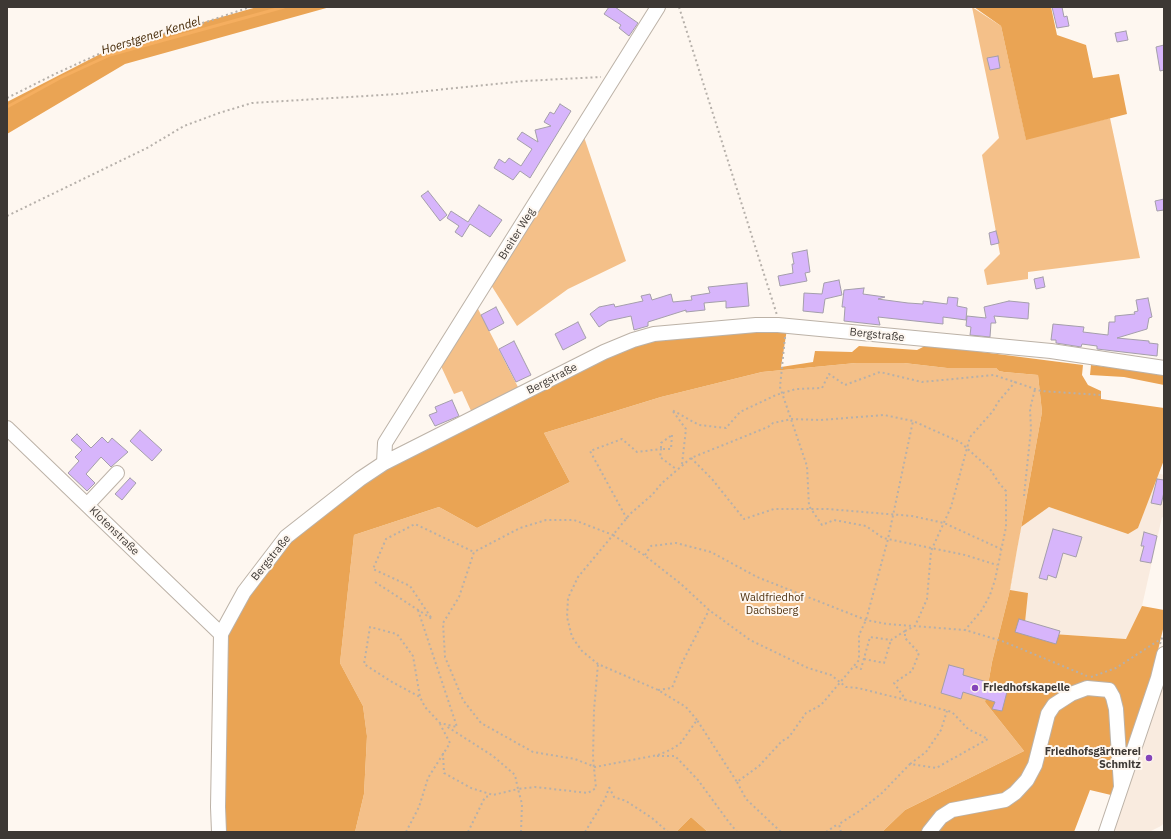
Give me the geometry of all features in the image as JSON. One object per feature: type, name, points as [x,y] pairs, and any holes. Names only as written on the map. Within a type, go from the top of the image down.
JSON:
[{"type":"street","name":"Breiter Weg","points":[[384,463],[386,443],[658,7]]},
{"type":"street","name":"Bergstraße","points":[[219,832],[218,807],[222,634],[244,592],[286,537],[360,479],[384,463],[604,352],[633,340],[650,335],[756,325],[778,325],[1051,352],[1164,368]]},
{"type":"street","name":"Klotenstraße","points":[[7,428],[222,634]]},
{"type":"street","points":[[87,505],[117,473]]},
{"type":"street","points":[[1106,832],[1158,678],[1164,654]]},
{"type":"street","points":[[929,832],[941,817],[952,810],[1005,800],[1015,793],[1027,780],[1035,765],[1048,714],[1054,705],[1071,694],[1087,688],[1109,690],[1113,697],[1116,709],[1121,786]]},
{"type":"path","points":[[7,98],[112,48],[206,22],[250,7]]},
{"type":"path","points":[[679,7],[778,318],[778,325]]},
{"type":"path","points":[[7,216],[147,148],[184,126],[219,112],[252,103],[398,94],[572,77],[615,77]]},
{"type":"path","points":[[785,342],[780,387],[807,466],[809,506],[822,525],[834,520],[866,526],[883,538],[932,548],[997,565]]},
{"type":"path","points":[[682,466],[686,430],[672,410],[699,425],[726,428],[740,412],[782,393],[796,389],[822,388],[829,374],[846,384],[880,372],[922,382],[994,375],[1016,381],[1042,391],[1101,395]]},
{"type":"path","points":[[864,659],[884,663],[891,640],[915,626],[927,599],[932,548],[951,507],[970,436],[993,412],[998,402],[1016,381]]},
{"type":"path","points":[[1024,496],[1031,429],[1030,409],[1035,389]]},
{"type":"path","points":[[781,832],[746,799],[737,782],[697,720],[686,707],[658,690],[598,664],[582,651],[572,637],[567,617],[568,598],[578,577],[613,535],[676,469],[691,458],[768,427],[773,423],[792,419],[822,420],[884,415],[912,421],[960,442],[990,469],[998,483],[1006,490],[1006,527],[990,595],[982,610],[965,630]]},
{"type":"path","points":[[737,782],[759,766],[782,741],[789,737],[806,713],[821,705],[859,660],[859,636],[866,620],[888,539],[912,421]]},
{"type":"path","points":[[628,519],[590,451],[622,439],[637,452],[661,450],[671,448],[672,435],[661,443],[661,450],[660,457],[676,469]]},
{"type":"path","points":[[691,458],[712,479],[744,519],[774,509],[811,509],[912,516],[944,523],[1001,549]]},
{"type":"path","points":[[697,720],[680,744],[658,755],[595,767],[575,759],[533,752],[481,723],[463,700],[445,657],[443,623],[459,597],[474,552],[520,528],[546,520],[574,520],[613,535],[644,555],[681,584],[709,610],[750,640],[808,668],[831,675],[846,687],[858,688],[952,712],[968,729],[988,739],[936,768],[910,764]]},
{"type":"path","points":[[375,582],[432,619],[410,586],[373,569],[386,540],[415,524],[474,552]]},
{"type":"path","points":[[644,555],[651,546],[676,543],[711,552],[743,571],[866,620],[965,630],[1002,641],[1095,679]]},
{"type":"path","points":[[418,610],[457,727],[446,726]]},
{"type":"path","points":[[658,690],[672,688],[682,663],[709,610]]},
{"type":"path","points":[[406,832],[419,807],[428,778],[450,743],[440,723],[425,706],[420,697],[413,656],[397,634],[370,627],[364,664],[392,682],[420,697]]},
{"type":"path","points":[[905,631],[905,638],[919,653],[912,671],[894,683],[906,700]]},
{"type":"path","points":[[854,666],[861,669],[870,637],[891,640]]},
{"type":"path","points":[[1090,677],[1116,668],[1164,637]]},
{"type":"path","points":[[468,832],[486,797],[518,789],[535,787],[588,793],[596,788],[593,758],[598,664]]},
{"type":"path","points":[[826,832],[861,810],[882,793],[910,764],[926,752],[941,730],[947,711]]},
{"type":"path","points":[[440,723],[493,756],[515,775],[522,804],[521,832]]},
{"type":"path","points":[[443,753],[444,773],[470,788],[493,795]]},
{"type":"path","points":[[658,755],[651,756],[675,756],[698,780],[728,822],[737,832]]},
{"type":"path","points":[[585,832],[605,799],[609,787],[614,797],[626,801],[652,818],[668,832]]},
{"type":"path","points":[[839,824],[841,832]]},
{"type":"shaded area","points":[[257,7],[330,7],[125,64],[7,134],[7,102],[112,48]]},
{"type":"shaded area","points":[[974,7],[1051,7],[1057,35],[1086,45],[1093,78],[1119,74],[1127,114],[1026,140],[1001,26]]},
{"type":"shaded area","points":[[787,329],[781,367],[813,362],[815,351],[852,352],[859,346],[917,350],[927,345],[1083,365],[1082,375],[1088,385],[1101,391],[1101,399],[1164,408],[1164,460],[1138,528],[1128,534],[1049,507],[1021,527],[1042,412],[1038,375],[1004,372],[999,371],[996,368],[947,368],[904,363],[856,363],[762,372],[661,397],[544,433],[570,482],[477,528],[439,507],[354,535],[340,663],[363,706],[367,736],[364,794],[355,832],[224,832],[222,639],[255,582],[291,538],[385,467],[634,343]]},
{"type":"shaded area","points":[[1091,365],[1164,374],[1164,385],[1124,377],[1090,375]]},
{"type":"shaded area","points":[[1158,473],[1164,475],[1164,518],[1162,517],[1142,606],[1127,639],[1024,632],[1010,590],[1021,527],[1049,507],[1128,533],[1138,528]]},
{"type":"shaded area","points":[[1017,549],[1010,590],[1028,593],[1024,632],[1126,639],[1142,606],[1164,610],[1164,625],[1150,684],[1111,795],[1090,790],[1074,832],[882,832],[905,810],[1024,751],[985,702],[992,662],[1009,594]]},
{"type":"shaded area","points":[[1164,680],[1164,823],[1149,832],[1110,832]]},
{"type":"shaded area","points":[[691,817],[708,832],[676,832]]},
{"type":"green space","points":[[972,7],[1001,26],[1026,139],[1110,118],[1140,258],[1028,272],[1028,279],[987,285],[984,270],[1000,254],[982,155],[999,138]]},
{"type":"green space","points":[[584,137],[626,261],[568,289],[517,326],[491,285]]},
{"type":"green space","points":[[477,307],[519,389],[472,413],[462,391],[454,394],[440,364]]},
{"type":"green space","name":"Waldfriedhof Dachsberg","points":[[856,363],[904,363],[947,368],[996,368],[999,371],[1004,372],[1038,375],[1042,412],[1009,594],[992,662],[985,702],[1024,751],[905,810],[882,832],[708,832],[691,817],[676,832],[355,832],[364,794],[367,736],[363,706],[340,663],[354,535],[439,507],[477,528],[570,482],[544,433],[661,397],[762,372]]},
{"type":"building","points":[[609,7],[615,7],[638,23],[629,36],[619,28],[621,25],[604,14]]},
{"type":"building","points":[[1052,7],[1062,7],[1064,17],[1067,16],[1069,26],[1057,28]]},
{"type":"building","points":[[1126,31],[1128,40],[1117,42],[1115,33]]},
{"type":"building","points":[[1164,45],[1164,70],[1160,71],[1156,47]]},
{"type":"building","points":[[998,56],[1000,68],[990,70],[987,58]]},
{"type":"building","points":[[560,104],[571,111],[530,178],[520,171],[513,180],[494,168],[499,159],[505,163],[509,158],[521,166],[532,149],[517,139],[522,132],[538,142],[535,130],[551,126],[544,122],[550,112],[554,114]]},
{"type":"building","points":[[428,191],[447,215],[440,221],[421,196]]},
{"type":"building","points":[[1164,199],[1164,210],[1157,211],[1155,201]]},
{"type":"building","points":[[479,205],[502,220],[490,237],[470,224],[462,237],[455,232],[459,226],[447,218],[451,211],[468,222]]},
{"type":"building","points":[[996,231],[999,243],[991,245],[989,233]]},
{"type":"building","points":[[807,250],[810,272],[805,273],[807,281],[780,286],[778,276],[793,273],[792,264],[794,264],[792,253]]},
{"type":"building","points":[[1043,277],[1045,287],[1036,289],[1034,279]]},
{"type":"building","points":[[839,280],[842,295],[825,299],[823,313],[803,311],[804,293],[822,294],[824,283]]},
{"type":"building","points":[[747,283],[749,306],[726,308],[726,301],[704,303],[705,310],[686,312],[686,310],[648,322],[648,326],[634,330],[631,316],[608,321],[599,327],[590,314],[599,307],[614,304],[615,307],[643,301],[641,296],[650,294],[652,300],[671,294],[673,302],[692,300],[691,296],[710,293],[708,287]]},
{"type":"building","points":[[864,288],[863,294],[885,297],[878,299],[908,303],[923,304],[923,301],[947,304],[948,297],[958,298],[957,306],[967,308],[966,320],[943,317],[943,324],[878,317],[880,325],[844,321],[845,307],[842,307],[844,290]]},
{"type":"building","points":[[1148,298],[1152,317],[1149,318],[1147,329],[1117,338],[1149,341],[1149,343],[1158,344],[1157,356],[1097,349],[1097,346],[1082,344],[1081,347],[1056,343],[1056,340],[1051,340],[1053,324],[1084,327],[1083,332],[1108,335],[1109,322],[1115,322],[1115,316],[1135,314],[1134,312],[1138,311],[1136,300]]},
{"type":"building","points":[[1009,301],[1029,303],[1028,319],[994,316],[996,323],[991,323],[990,337],[970,335],[971,327],[966,326],[967,316],[986,318],[984,307]]},
{"type":"building","points":[[496,307],[504,323],[489,331],[481,315]]},
{"type":"building","points":[[578,322],[586,338],[563,350],[555,334]]},
{"type":"building","points":[[514,341],[531,375],[516,382],[499,349]]},
{"type":"building","points":[[452,400],[459,416],[435,426],[429,415],[437,412],[435,407]]},
{"type":"building","points":[[140,430],[162,450],[152,461],[130,441]]},
{"type":"building","points":[[77,434],[91,448],[102,437],[108,443],[112,438],[128,452],[111,467],[101,457],[86,474],[95,483],[87,491],[68,473],[79,461],[75,457],[82,450],[71,440]]},
{"type":"building","points":[[130,478],[136,483],[122,500],[115,494]]},
{"type":"building","points":[[1157,479],[1164,480],[1164,492],[1161,505],[1151,503]]},
{"type":"building","points":[[1053,529],[1082,537],[1076,557],[1063,553],[1056,578],[1048,575],[1047,580],[1039,578]]},
{"type":"building","points":[[1144,532],[1157,536],[1151,563],[1140,561],[1144,546],[1141,546]]},
{"type":"building","points":[[1019,619],[1060,631],[1056,644],[1015,632]]},
{"type":"building","name":"Friedhofskapelle","points":[[949,665],[964,669],[963,675],[1008,688],[1002,711],[992,709],[995,702],[963,692],[961,699],[941,693]]},
{"type":"waterway","name":"Hoerstgener Kendel","points":[[7,107],[60,78],[110,55],[284,7]]},
{"type":"place","name":"Friedhofskapelle","points":[[975,688]]},
{"type":"place","name":"Friedhofsgärtnerei Schmitz","points":[[1149,758]]}]
